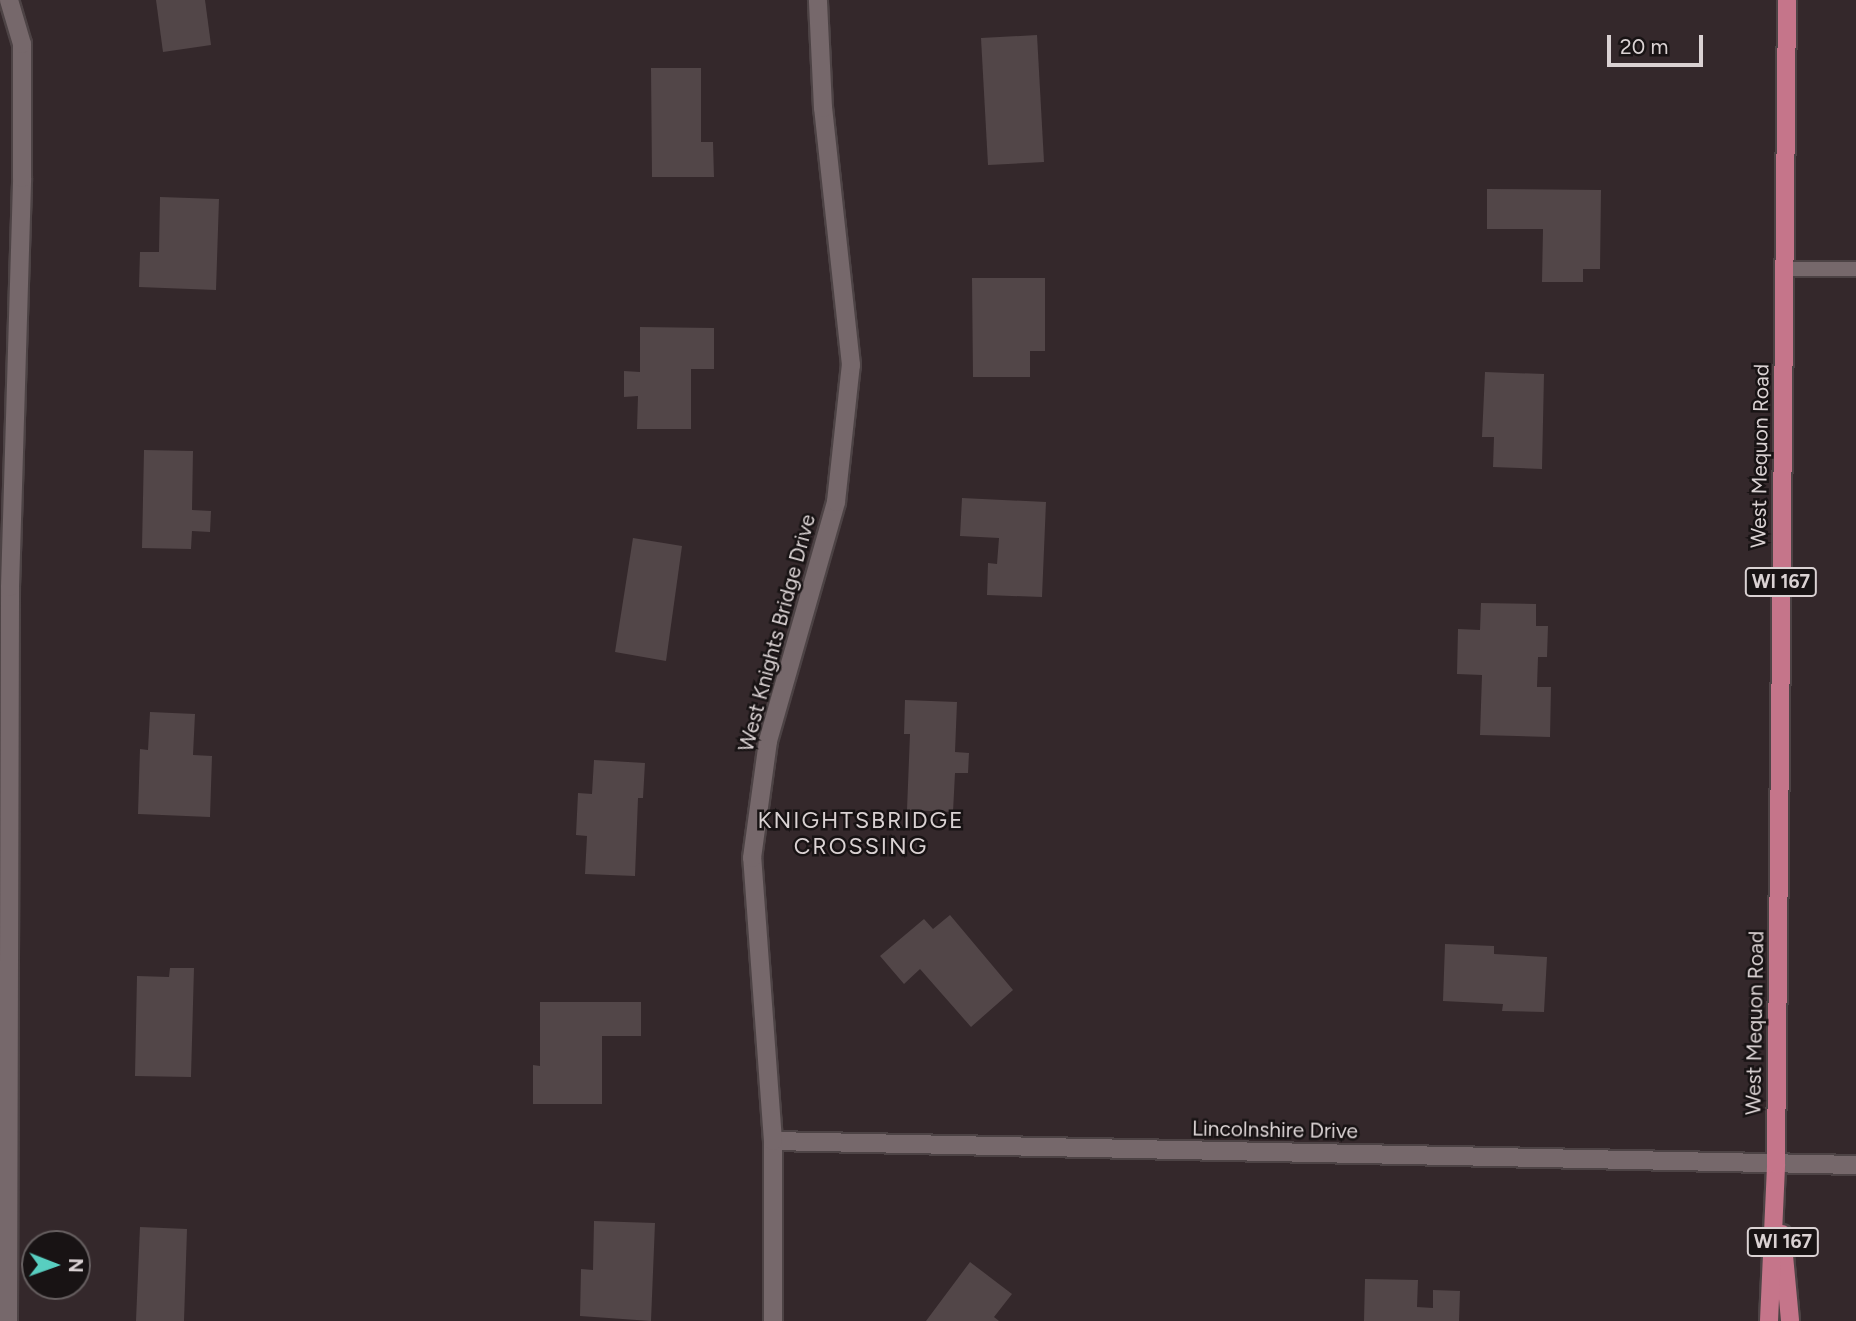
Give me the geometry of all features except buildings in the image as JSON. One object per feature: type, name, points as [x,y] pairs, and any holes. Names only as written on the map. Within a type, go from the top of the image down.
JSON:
[{"type":"main road","name":"West Mequon Road","points":[[1769,1321],[1776,1164],[1787,0]]},
{"type":"main road","name":"West Mequon Road","points":[[1776,1164],[1790,1321]]},
{"type":"street","points":[[8,1321],[5,587],[22,164],[22,44],[9,0]]},
{"type":"street","name":"West Knights Bridge Drive","points":[[773,1321],[773,1141],[753,907],[757,804],[781,686],[836,502],[851,365],[822,108],[818,0]]},
{"type":"street","name":"Lincolnshire Drive","points":[[773,1141],[1856,1165]]},
{"type":"lane","points":[[1784,269],[1856,269]]},
{"type":"district","name":"KNIGHTSBRIDGE CROSSING","points":[[861,833]]}]
